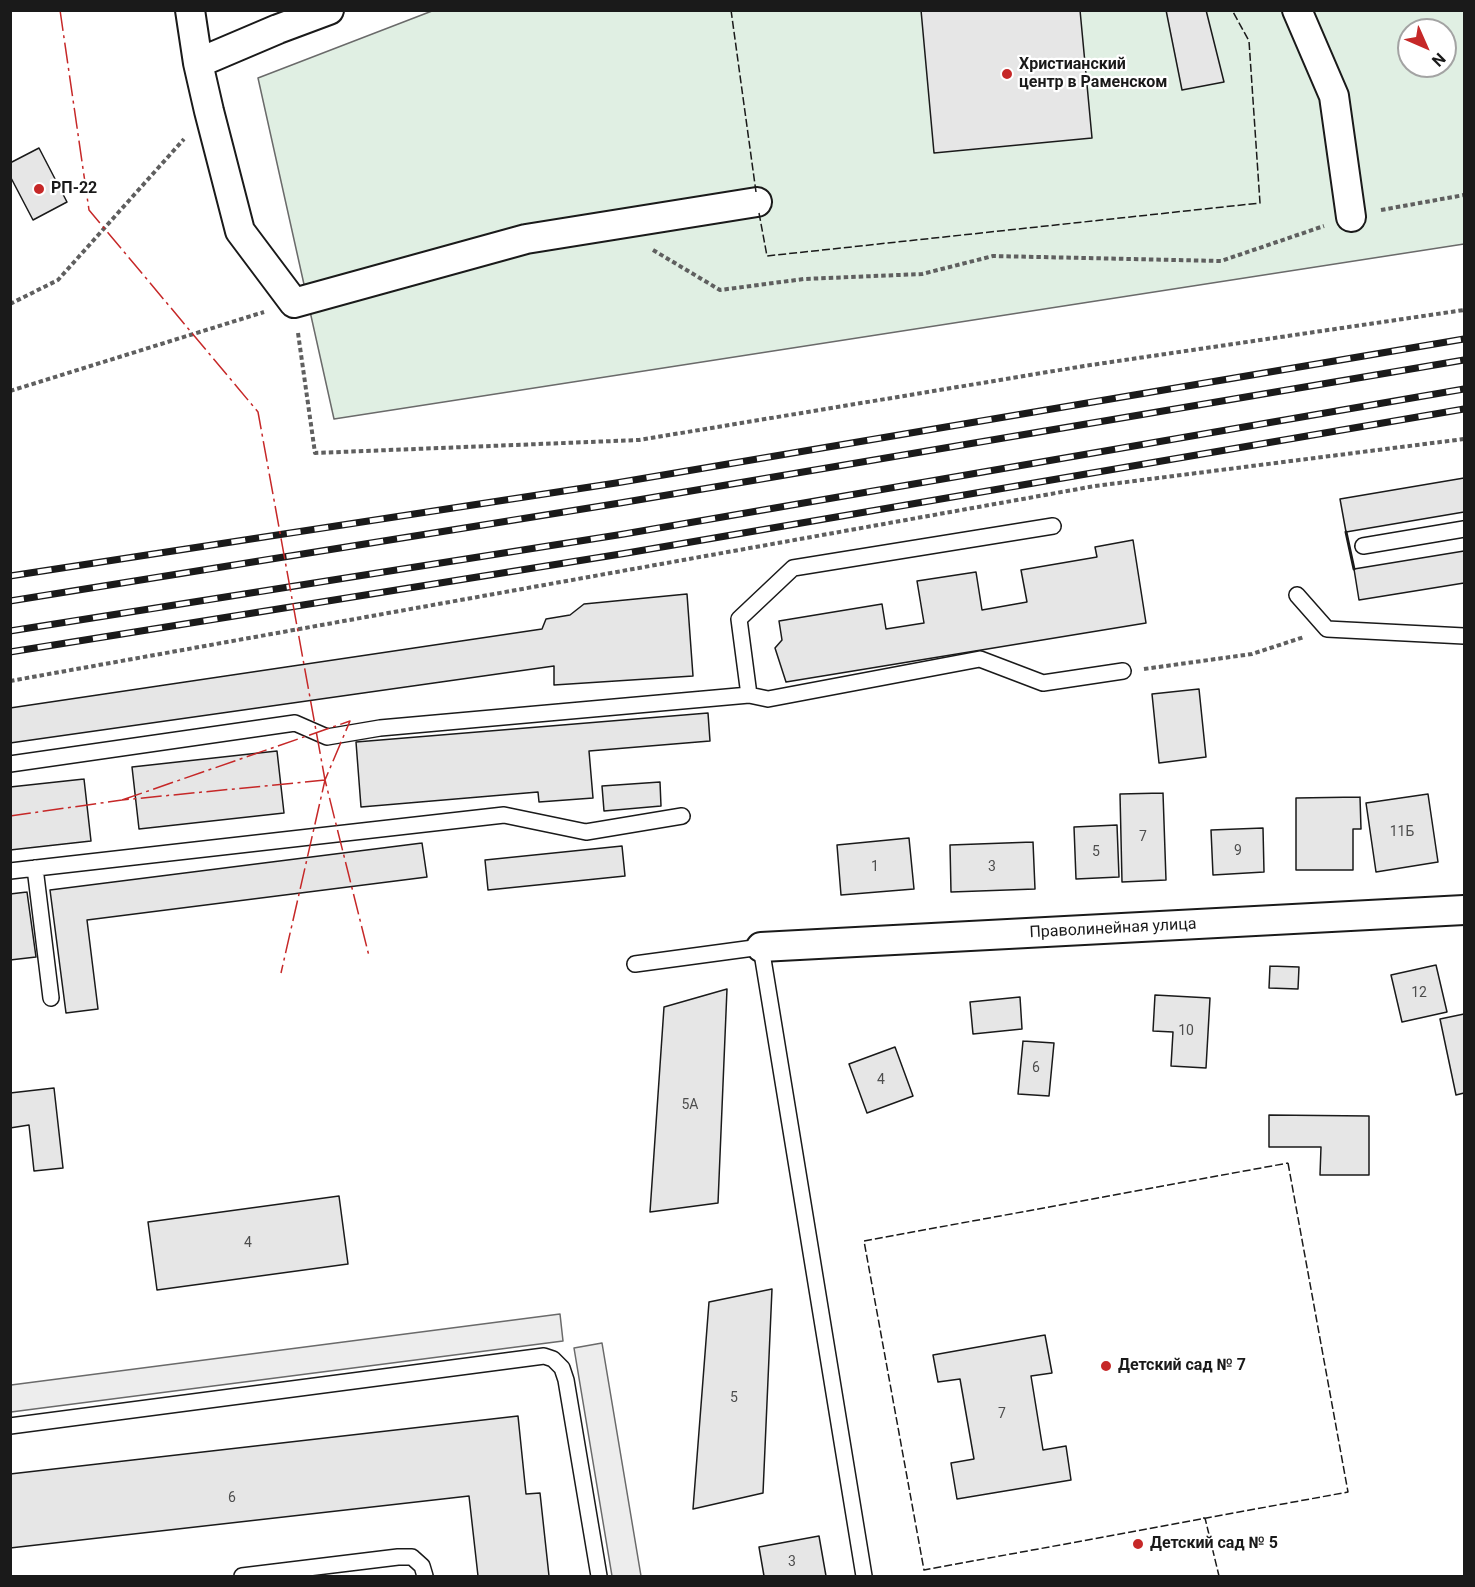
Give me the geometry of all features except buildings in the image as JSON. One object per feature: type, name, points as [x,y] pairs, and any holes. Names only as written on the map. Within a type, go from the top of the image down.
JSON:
[{"type":"street","points":[[190,10],[198,63],[240,231],[294,303],[526,239],[757,202]]},
{"type":"street","points":[[198,63],[329,10]]},
{"type":"street","points":[[1297,10],[1334,96],[1351,217]]},
{"type":"street","name":"Праволинейная улица","points":[[760,947],[1464,910]]},
{"type":"lane","points":[[749,695],[739,619],[793,568],[1053,526]]},
{"type":"lane","points":[[1363,546],[1464,529]]},
{"type":"lane","points":[[1297,594],[1327,629],[1464,636]]},
{"type":"lane","points":[[10,764],[295,723],[327,737],[380,728],[749,695],[768,699],[980,659],[1043,683],[1123,671]]},
{"type":"lane","points":[[10,871],[504,815],[586,831],[682,816]]},
{"type":"lane","points":[[35,868],[51,998]]},
{"type":"lane","points":[[635,964],[760,947],[864,1576]]},
{"type":"lane","points":[[10,1426],[544,1356],[553,1359],[562,1368],[566,1380],[599,1576]]},
{"type":"lane","points":[[242,1576],[412,1557],[422,1566],[425,1576]]},
{"type":"path","points":[[10,304],[58,280],[209,111]]},
{"type":"path","points":[[650,249],[720,290],[804,279],[922,274],[993,256],[1221,261],[1351,217],[1464,195]]},
{"type":"path","points":[[10,391],[294,303],[315,453],[639,440],[1084,366],[1464,310]]},
{"type":"path","points":[[10,681],[1095,486],[1464,439]]},
{"type":"path","points":[[1123,671],[1252,654],[1327,629]]},
{"type":"green space","points":[[432,11],[1464,11],[1464,244],[334,419],[258,78]]},
{"type":"shaded area","points":[[560,1314],[563,1341],[11,1412],[11,1385]]},
{"type":"shaded area","points":[[602,1343],[641,1576],[612,1576],[574,1348]]},
{"type":"railway","points":[[10,576],[616,483],[1464,339]]},
{"type":"railway","points":[[10,601],[620,503],[1464,360]]},
{"type":"railway","points":[[10,631],[624,534],[1464,389]]},
{"type":"railway","points":[[10,652],[627,553],[1464,409]]},
{"type":"fence","points":[[731,10],[756,192]]},
{"type":"fence","points":[[759,213],[767,256],[1260,203],[1249,41],[1232,10]]},
{"type":"fence","points":[[1288,1163],[1348,1492],[924,1570],[864,1241],[1288,1163]]},
{"type":"fence","points":[[1203,1518],[1205,1518],[1219,1576]]},
{"type":"wall","points":[[1346,532],[1354,569]]},
{"type":"power","points":[[60,10],[89,210],[258,412],[325,780],[369,956]]},
{"type":"power","points":[[122,800],[350,721],[325,780],[281,973]]},
{"type":"power","points":[[10,816],[122,800],[325,780]]},
{"type":"place","name":"Христианский центр в Раменском","points":[[1007,74]]},
{"type":"place","name":"РП-22","points":[[39,189]]},
{"type":"place","name":"Детский сад № 7","points":[[1106,1366]]},
{"type":"place","name":"Детский сад № 5","points":[[1138,1544]]}]
